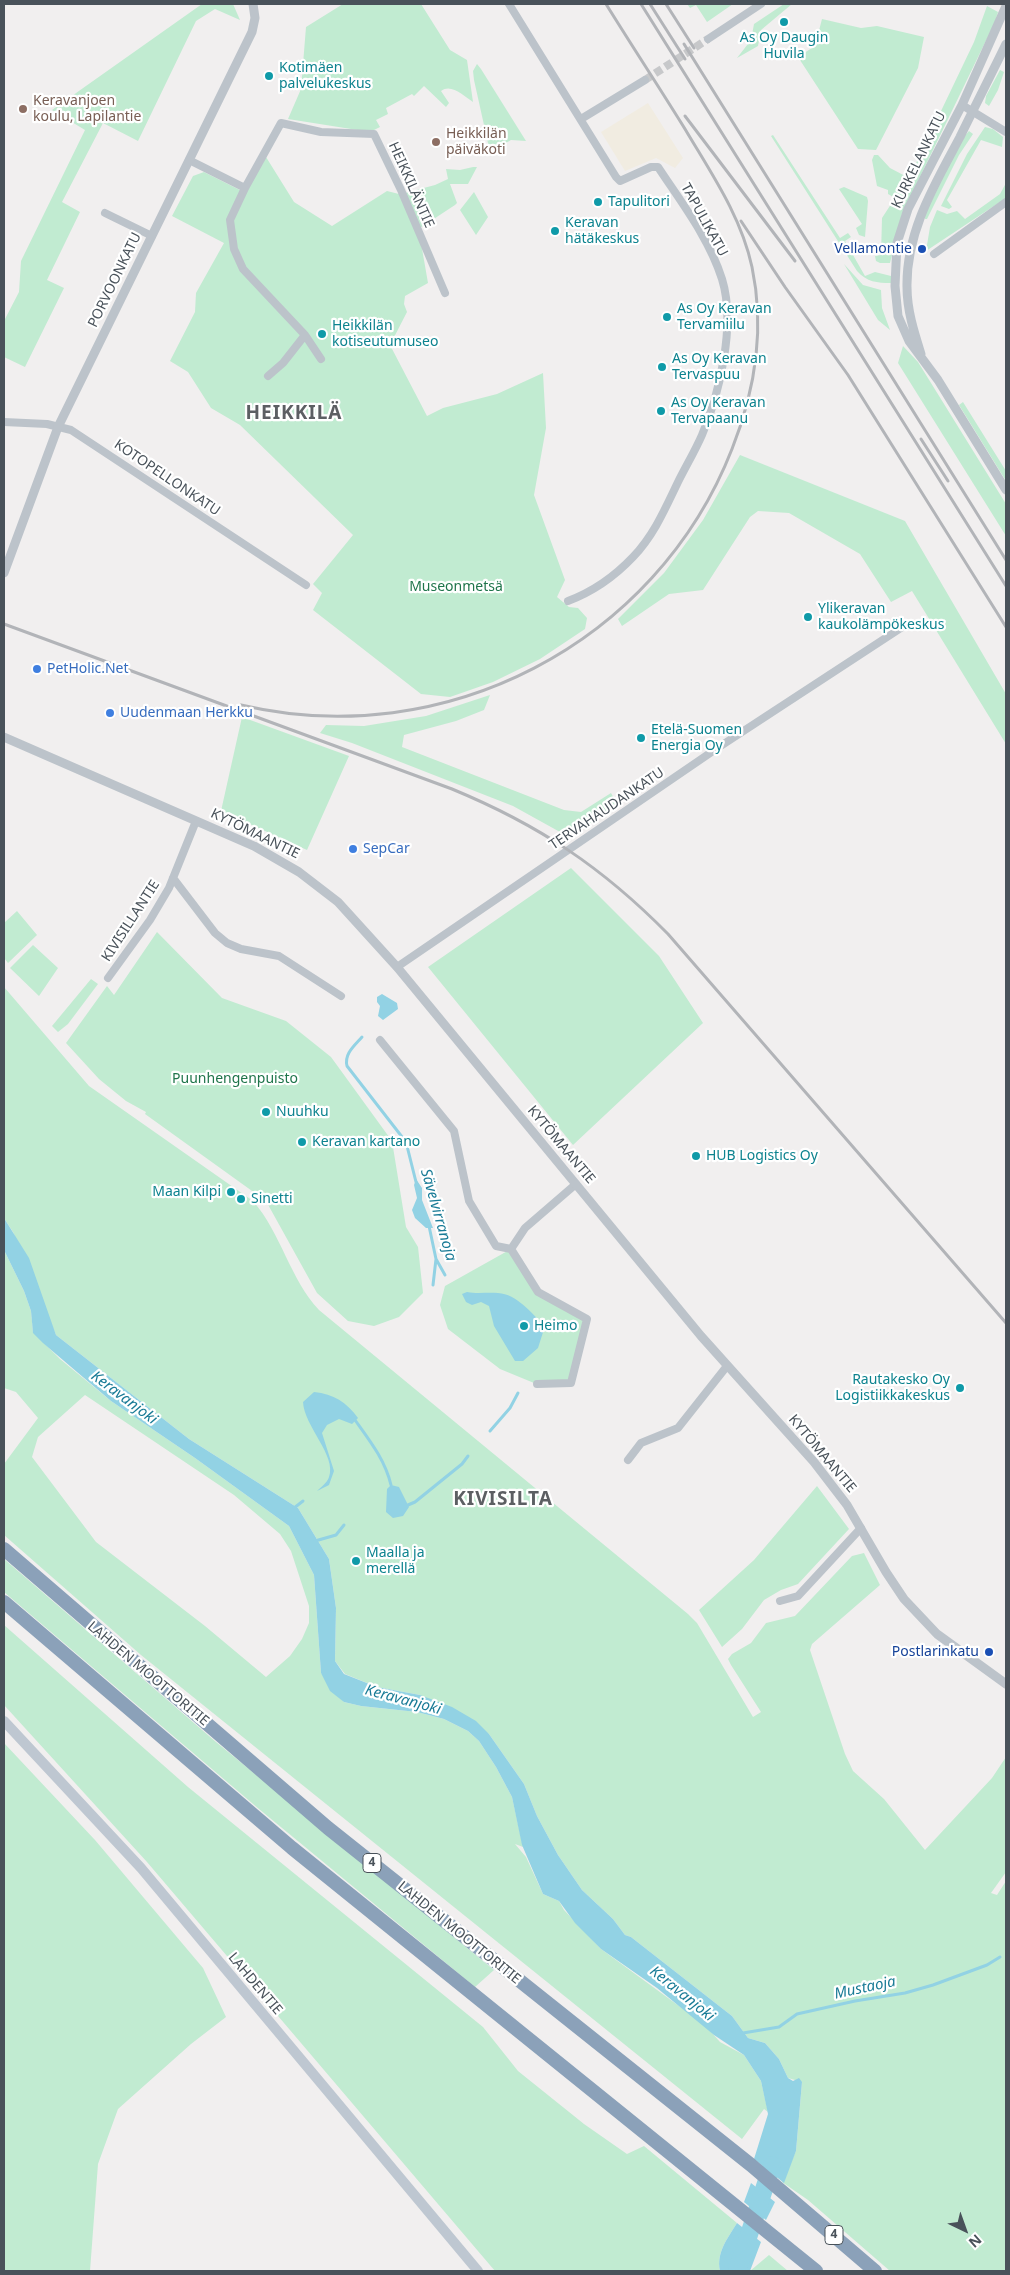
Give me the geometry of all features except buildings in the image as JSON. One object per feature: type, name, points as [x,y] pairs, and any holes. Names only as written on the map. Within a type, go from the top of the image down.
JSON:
[{"type":"highway","name":"LAHDEN MOOTTORITIE","points":[[4,1549],[328,1828],[751,2165],[875,2271]]},
{"type":"highway","points":[[4,1602],[292,1848],[816,2271]]},
{"type":"main road","name":"LAHDENTIE","points":[[4,1721],[141,1868],[478,2271]]},
{"type":"street","name":"PORVOONKATU","points":[[4,573],[58,427],[252,32],[255,18],[253,4]]},
{"type":"street","name":"TAPULIKATU","points":[[509,4],[620,180],[651,167],[658,167],[699,231],[722,280],[727,307],[727,332],[713,406],[702,435],[654,530],[633,556],[610,577],[583,595],[568,601]]},
{"type":"street","points":[[708,39],[761,4]]},
{"type":"street","name":"KURKELANKATU","points":[[1006,6],[962,105],[908,209],[897,242],[895,286],[898,316],[909,341],[923,359],[1006,490]]},
{"type":"street","name":"KURKELANKATU","points":[[923,359],[912,323],[907,297],[912,239],[923,206],[1006,44]]},
{"type":"street","points":[[581,119],[645,80]]},
{"type":"street","points":[[962,105],[1006,132]]},
{"type":"street","name":"HEIKKILÄNTIE","points":[[245,188],[281,122],[322,132],[374,134],[401,190],[445,294]]},
{"type":"street","points":[[189,160],[245,188],[230,220],[234,249],[243,269],[304,334],[321,359]]},
{"type":"street","points":[[934,254],[1006,202]]},
{"type":"street","points":[[106,213],[152,236]]},
{"type":"street","points":[[268,376],[283,363],[304,334]]},
{"type":"street","name":"KOTOPELLONKATU","points":[[4,422],[26,421],[71,430],[306,585]]},
{"type":"street","name":"TERVAHAUDANKATU","points":[[397,968],[716,750],[907,624]]},
{"type":"street","name":"KYTÖMAANTIE","points":[[4,737],[254,846],[299,872],[338,902],[397,968],[727,1366],[814,1462],[848,1505],[886,1572],[920,1616],[938,1634],[1006,1684]]},
{"type":"street","name":"KIVISILLANTIE","points":[[108,978],[150,920],[173,878],[196,821]]},
{"type":"street","points":[[173,878],[215,933],[227,944],[241,949],[279,956],[341,996]]},
{"type":"street","points":[[380,1040],[454,1131],[469,1201],[496,1246],[511,1250],[538,1292],[588,1318],[571,1383],[537,1384]]},
{"type":"street","points":[[511,1250],[525,1228],[576,1184]]},
{"type":"street","points":[[628,1460],[641,1443],[678,1428],[727,1366]]},
{"type":"street","points":[[780,1601],[798,1596],[861,1528]]},
{"type":"green space","points":[[202,4],[233,4],[240,20],[215,9],[196,21],[138,141],[103,123],[62,202],[80,212],[47,280],[64,288],[25,367],[4,357],[4,321],[19,292],[21,261],[85,130],[52,110]]},
{"type":"green space","points":[[343,4],[421,4],[450,50],[467,60],[473,102],[453,89],[445,89],[441,91],[449,103],[446,107],[424,86],[414,96],[412,94],[386,108],[388,114],[376,120],[380,127],[370,132],[288,119],[301,89],[306,27]]},
{"type":"green space","points":[[687,4],[733,4],[707,22],[696,5],[690,8]]},
{"type":"green space","points":[[784,4],[792,4],[761,30],[758,46],[737,58],[751,40],[754,24]]},
{"type":"green space","points":[[987,6],[998,12],[995,22],[902,214],[890,263],[880,263],[876,261],[875,256],[881,255],[882,218],[895,198],[888,194],[888,190],[877,186],[872,160],[874,155],[878,155],[890,168],[909,178],[974,42]]},
{"type":"green space","points":[[822,19],[861,28],[877,26],[924,37],[918,68],[876,150],[858,149],[798,57],[815,46]]},
{"type":"green space","points":[[477,64],[526,141],[511,140],[490,152],[474,80],[473,71]]},
{"type":"green space","points":[[1000,70],[1004,72],[998,90],[989,106],[985,103],[986,96]]},
{"type":"green space","points":[[985,127],[993,129],[1003,137],[1002,147],[981,140],[947,200],[952,207],[949,209],[941,206],[967,154]]},
{"type":"green space","points":[[969,131],[973,134],[959,155],[927,219],[925,219],[925,214],[962,139]]},
{"type":"green space","points":[[773,135],[840,238],[848,233],[851,237],[845,241],[865,276],[875,272],[891,276],[891,283],[873,281],[865,278],[857,271],[771,136]]},
{"type":"green space","name":"Museonmetsä","points":[[266,157],[294,202],[332,226],[387,191],[399,194],[421,243],[428,283],[405,296],[404,304],[407,312],[390,345],[427,416],[443,408],[497,394],[543,373],[546,428],[534,495],[565,580],[557,597],[569,607],[578,608],[587,618],[585,629],[540,659],[493,682],[450,697],[421,694],[313,610],[322,593],[313,584],[353,535],[240,425],[211,408],[188,372],[170,361],[195,312],[196,293],[224,243],[172,216],[193,176],[204,172],[246,193]]},
{"type":"green space","points":[[477,167],[468,184],[450,184],[457,203],[420,228],[405,193],[435,185],[448,179],[446,169],[460,170]]},
{"type":"green space","points":[[1006,183],[1006,198],[926,251],[930,227],[937,210],[947,214],[957,211],[965,219],[1000,194]]},
{"type":"green space","points":[[844,187],[867,197],[865,237],[859,235],[856,228],[862,224],[839,189]]},
{"type":"green space","points":[[474,192],[488,217],[476,235],[460,210]]},
{"type":"green space","points":[[844,264],[863,285],[881,290],[882,308],[890,330],[878,320]]},
{"type":"green space","points":[[903,346],[918,362],[1006,504],[1006,536],[898,363]]},
{"type":"green space","points":[[963,402],[1006,471],[1006,481],[959,405]]},
{"type":"green space","points":[[740,455],[905,521],[1006,694],[1006,744],[912,591],[891,602],[860,554],[789,513],[758,511],[750,517],[703,590],[669,594],[622,626],[618,619],[664,573],[703,520]]},
{"type":"green space","points":[[490,695],[484,710],[456,721],[404,735],[402,747],[564,810],[581,812],[611,793],[618,806],[569,837],[513,806],[352,743],[320,733],[326,725],[364,726],[426,716]]},
{"type":"green space","points":[[242,717],[349,756],[307,850],[221,811]]},
{"type":"green space","points":[[571,868],[659,956],[703,1023],[573,1145],[428,967]]},
{"type":"green space","points":[[17,911],[37,935],[8,963],[4,958],[4,923]]},
{"type":"green space","name":"Puunhengenpuisto","points":[[157,932],[222,998],[286,1021],[331,1057],[392,1141],[406,1227],[418,1247],[423,1293],[399,1317],[374,1326],[348,1321],[317,1293],[266,1201],[145,1114],[146,1112],[126,1101],[99,1079],[66,1043],[107,986],[114,995]]},
{"type":"green space","points":[[33,945],[58,968],[39,996],[10,968]]},
{"type":"green space","points":[[91,979],[98,984],[68,1024],[58,1032],[52,1026]]},
{"type":"green space","points":[[4,987],[89,1086],[253,1201],[271,1227],[300,1284],[319,1310],[688,1614],[697,1623],[753,1717],[761,1712],[728,1659],[732,1654],[751,1643],[766,1623],[795,1616],[852,1556],[864,1553],[880,1585],[812,1644],[810,1650],[845,1754],[853,1771],[884,1799],[925,1850],[992,1778],[1006,1757],[1006,1872],[991,1893],[997,1895],[1006,1881],[1006,2271],[890,2271],[808,2200],[782,2182],[796,2151],[802,2082],[788,2078],[779,2059],[765,2043],[748,2038],[732,2016],[631,1937],[625,1935],[613,1919],[582,1890],[558,1855],[537,1816],[524,1784],[489,1734],[420,1695],[377,1687],[345,1674],[335,1661],[336,1608],[329,1559],[298,1508],[189,1439],[56,1335],[13,1232],[4,1218]]},
{"type":"green space","points":[[511,1249],[538,1292],[587,1319],[571,1383],[534,1383],[500,1369],[448,1329],[440,1305],[445,1286]]},
{"type":"green space","points":[[4,1250],[24,1291],[31,1311],[33,1332],[60,1359],[111,1401],[195,1458],[289,1526],[314,1575],[321,1673],[344,1702],[361,1706],[417,1712],[444,1719],[468,1731],[479,1741],[512,1797],[523,1847],[515,1844],[526,1857],[543,1894],[559,1901],[564,1910],[601,1949],[705,2025],[720,2042],[744,2055],[761,2081],[768,2112],[764,2109],[742,2139],[141,1655],[4,1535],[4,1464],[38,1418],[16,1392],[4,1388]],"holes":[[[85,1395],[234,1495],[280,1534],[291,1551],[309,1606],[309,1623],[302,1639],[290,1656],[266,1677],[205,1626],[96,1542],[32,1457],[38,1437]]]},
{"type":"green space","points":[[817,1486],[849,1529],[798,1584],[781,1590],[764,1600],[742,1629],[722,1647],[699,1610],[754,1560]]},
{"type":"green space","points":[[4,1559],[216,1742],[494,1970],[475,1987],[259,1809],[4,1592]]},
{"type":"green space","points":[[4,1625],[188,1787],[483,2027],[518,2071],[584,2124],[627,2154],[644,2146],[737,2223],[721,2251],[720,2271],[495,2271],[147,1862],[4,1705]]},
{"type":"green space","points":[[4,1743],[95,1840],[203,1968],[226,2017],[191,2044],[118,2109],[98,2164],[90,2271],[4,2271]]},
{"type":"green space","points":[[769,2255],[788,2271],[750,2271]]},
{"type":"sand","points":[[648,103],[683,158],[675,168],[656,158],[625,171],[601,132]]},
{"type":"water","points":[[382,994],[397,1003],[398,1009],[383,1020],[378,1016],[380,1006],[377,1002],[377,997]]},
{"type":"water","points":[[416,1179],[422,1188],[422,1200],[433,1228],[426,1228],[415,1218],[412,1210],[417,1198],[414,1185]]},
{"type":"water","points":[[4,1218],[29,1258],[56,1335],[189,1439],[298,1508],[329,1559],[336,1608],[335,1661],[344,1674],[377,1687],[420,1695],[452,1707],[476,1721],[489,1734],[524,1784],[537,1816],[558,1855],[582,1890],[613,1919],[625,1935],[631,1937],[732,2016],[748,2038],[765,2043],[779,2059],[788,2078],[793,2081],[799,2078],[802,2082],[796,2151],[784,2183],[754,2159],[768,2114],[761,2081],[744,2055],[714,2035],[657,1988],[601,1949],[575,1923],[559,1901],[543,1894],[522,1845],[512,1797],[479,1741],[468,1731],[444,1719],[417,1712],[361,1706],[344,1702],[330,1691],[321,1673],[314,1575],[289,1526],[195,1458],[111,1401],[33,1333],[31,1311],[24,1291],[4,1250]]},
{"type":"water","points":[[467,1292],[505,1294],[518,1300],[545,1326],[538,1348],[523,1361],[515,1361],[494,1326],[489,1306],[481,1302],[472,1305],[466,1302],[462,1294]]},
{"type":"water","points":[[314,1392],[334,1397],[349,1407],[358,1418],[352,1424],[339,1419],[327,1425],[322,1433],[334,1471],[329,1485],[317,1491],[328,1479],[330,1469],[325,1450],[309,1421],[303,1402]]},
{"type":"water","points":[[391,1485],[399,1487],[409,1507],[403,1516],[393,1518],[386,1512],[387,1489]]},
{"type":"water","points":[[751,2183],[775,2202],[766,2220],[744,2202]]},
{"type":"water","points":[[737,2223],[761,2242],[750,2271],[720,2271],[721,2251]]},
{"type":"waterway","name":"Sävelvirranoja","points":[[362,1037],[348,1054],[347,1066],[406,1142],[416,1182]]},
{"type":"waterway","name":"Sävelvirranoja","points":[[429,1226],[436,1259],[445,1275]]},
{"type":"waterway","points":[[433,1285],[436,1259]]},
{"type":"waterway","points":[[490,1431],[510,1408],[518,1393]]},
{"type":"waterway","points":[[355,1420],[381,1459],[391,1485]]},
{"type":"waterway","points":[[408,1505],[415,1502],[462,1464],[468,1456]]},
{"type":"waterway","points":[[294,1508],[303,1501]]},
{"type":"waterway","points":[[315,1541],[336,1535],[344,1525]]},
{"type":"waterway","name":"Mustaoja","points":[[743,2033],[779,2027],[797,2014],[855,2001],[905,1993],[933,1985],[987,1965],[1000,1957]]},
{"type":"waterway","name":"Keravanjoki","points":[[737,2271],[772,2165]]},
{"type":"tunnel","points":[[645,80],[708,39]]},
{"type":"railway","points":[[241,705],[317,716],[393,713],[466,697],[534,668],[597,628],[652,578],[697,518],[732,449],[747,405],[756,359],[758,313],[752,267],[741,230],[724,195],[685,129],[606,4]]},
{"type":"railway","points":[[641,4],[1006,586]]},
{"type":"railway","points":[[650,4],[685,59]]},
{"type":"railway","points":[[666,4],[694,48]]},
{"type":"railway","points":[[684,44],[1006,560]]},
{"type":"railway","points":[[685,116],[795,261]]},
{"type":"railway","points":[[741,221],[785,287],[848,375],[1006,627]]},
{"type":"railway","points":[[921,439],[948,481]]},
{"type":"railway","points":[[4,624],[452,789],[513,817],[594,868],[619,888],[668,934],[1006,1323]]},
{"type":"place","name":"As Oy Daugin Huvila","points":[[784,22]]},
{"type":"place","name":"Kotimäen palvelukeskus","points":[[269,76]]},
{"type":"place","name":"Keravanjoen koulu, Lapilantie","points":[[23,109]]},
{"type":"place","name":"Heikkilän päiväkoti","points":[[436,142]]},
{"type":"place","name":"Tapulitori","points":[[598,202]]},
{"type":"place","name":"Keravan hätäkeskus","points":[[555,231]]},
{"type":"place","name":"Vellamontie","points":[[922,249]]},
{"type":"place","name":"As Oy Keravan Tervamiilu","points":[[667,317]]},
{"type":"place","name":"Heikkilän kotiseutumuseo","points":[[322,334]]},
{"type":"place","name":"As Oy Keravan Tervaspuu","points":[[662,367]]},
{"type":"place","name":"As Oy Keravan Tervapaanu","points":[[661,411]]},
{"type":"place","name":"Ylikeravan kaukolämpökeskus","points":[[808,617]]},
{"type":"place","name":"PetHolic.Net","points":[[37,669]]},
{"type":"place","name":"Uudenmaan Herkku","points":[[110,713]]},
{"type":"place","name":"Etelä-Suomen Energia Oy","points":[[641,738]]},
{"type":"place","name":"SepCar","points":[[353,849]]},
{"type":"place","name":"Nuuhku","points":[[266,1112]]},
{"type":"place","name":"Keravan kartano","points":[[302,1142]]},
{"type":"place","name":"HUB Logistics Oy","points":[[696,1156]]},
{"type":"place","name":"Maan Kilpi","points":[[231,1192]]},
{"type":"place","name":"Sinetti","points":[[241,1199]]},
{"type":"place","name":"Heimo","points":[[524,1326]]},
{"type":"place","name":"Rautakesko Oy Logistiikkakeskus","points":[[960,1388]]},
{"type":"place","name":"Maalla ja merellä","points":[[356,1561]]},
{"type":"place","name":"Postlarinkatu","points":[[989,1652]]},
{"type":"district","name":"HEIKKILÄ","points":[[294,414]]},
{"type":"district","name":"KIVISILTA","points":[[503,1500]]}]
